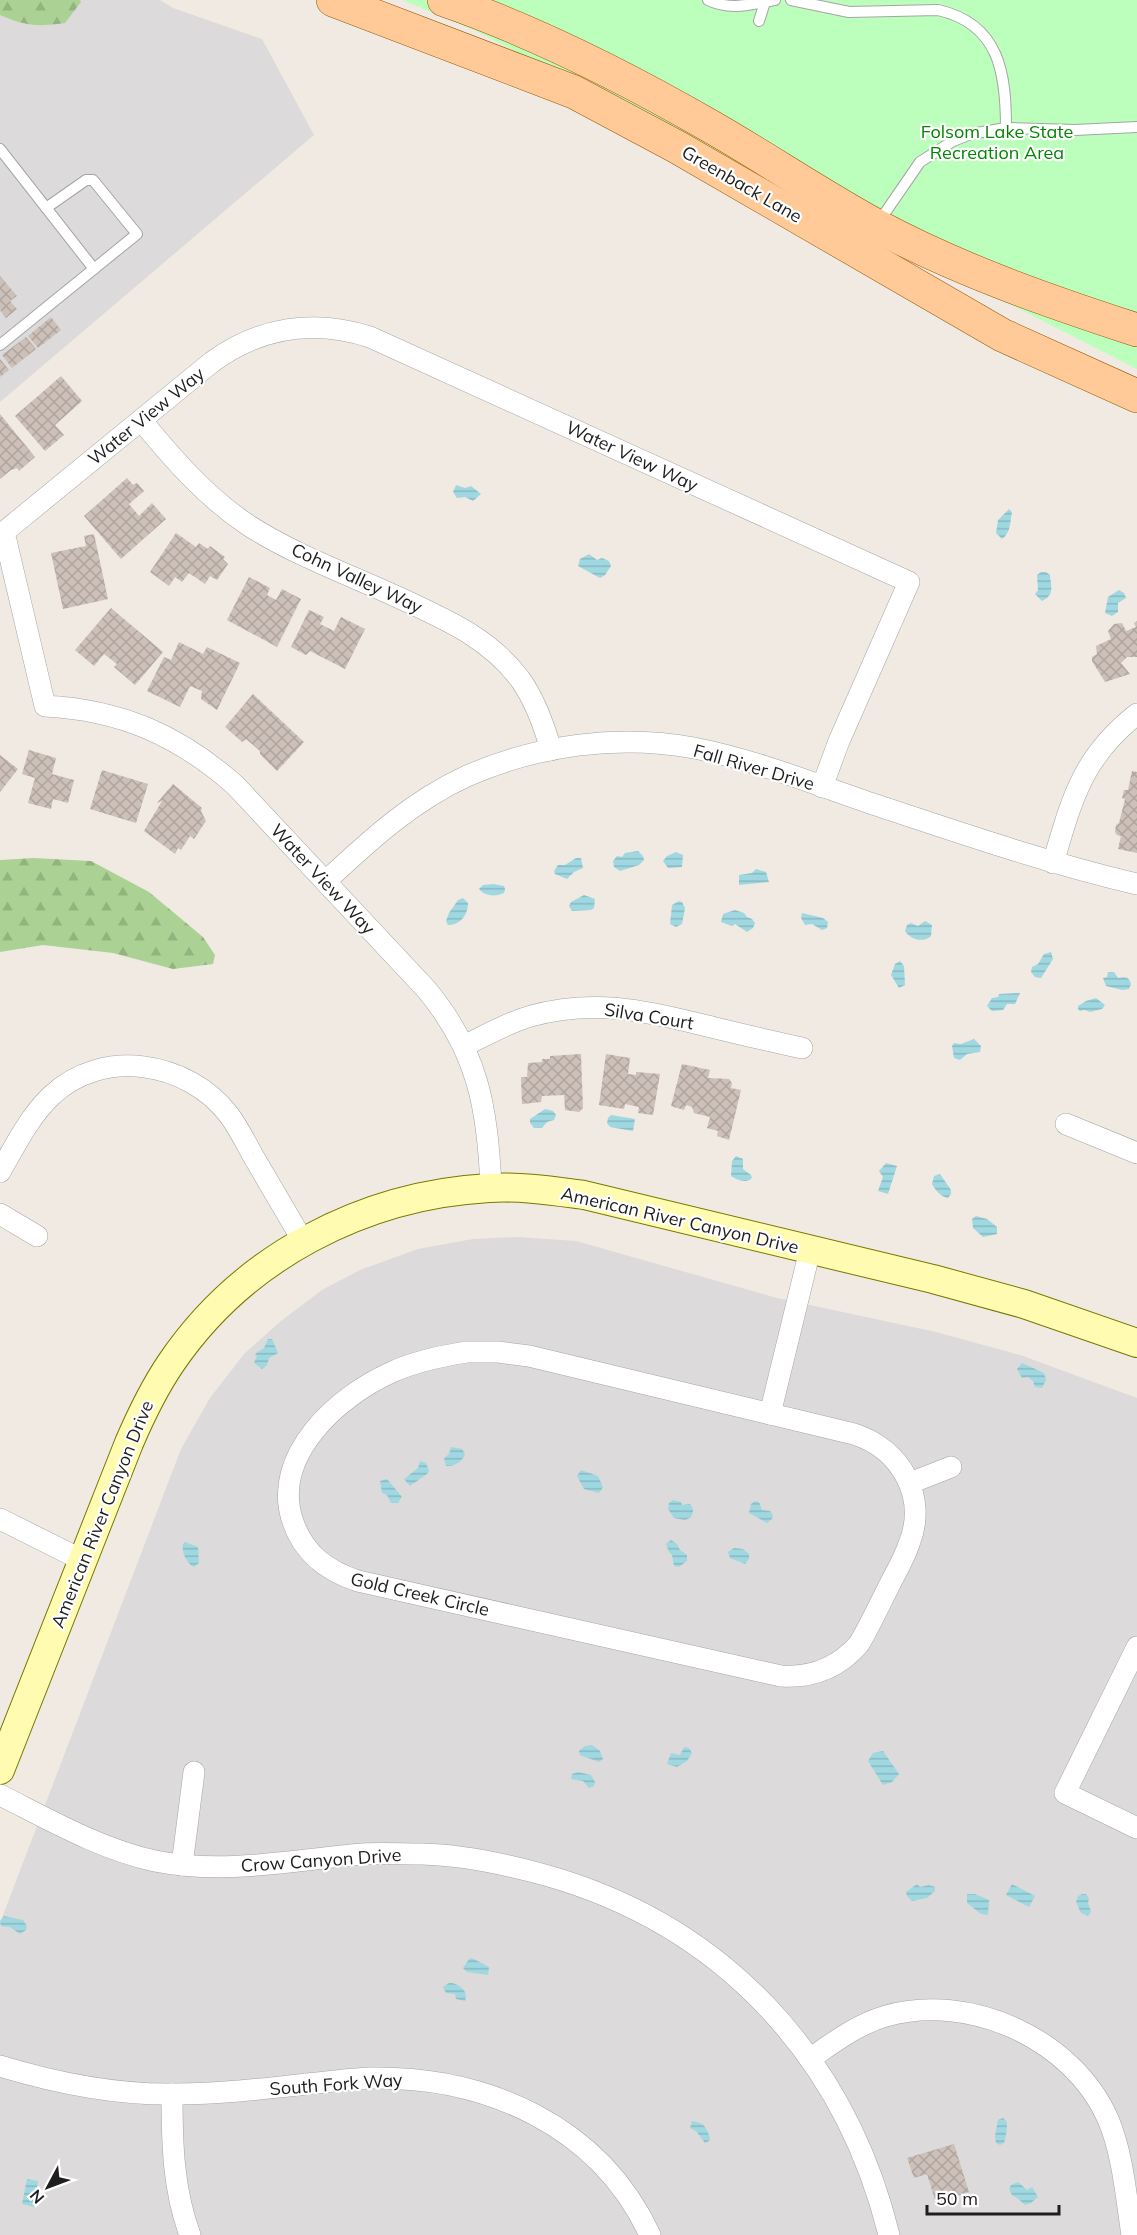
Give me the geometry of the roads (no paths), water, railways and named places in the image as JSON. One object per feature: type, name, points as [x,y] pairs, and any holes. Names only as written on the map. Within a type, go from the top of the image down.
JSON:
[{"type":"main road","name":"Greenback Lane","points":[[333,0],[574,92],[677,147],[870,240],[968,269],[1013,288],[1137,330]]},
{"type":"main road","name":"Greenback Lane","points":[[444,0],[551,44],[633,83],[710,126],[1002,335],[1137,396]]},
{"type":"main road","name":"American River Canyon Drive","points":[[0,1770],[129,1443],[149,1398],[171,1362],[226,1298],[270,1263],[303,1241],[369,1211],[410,1198],[451,1191],[491,1188],[543,1189],[584,1196],[933,1279],[1024,1304],[1137,1343]]},
{"type":"street","name":"Water View Way","points":[[491,1188],[489,1138],[482,1097],[464,1046],[430,994],[326,881],[235,785],[189,748],[135,723],[93,711],[45,706],[4,532],[212,362],[239,344],[287,328],[321,327],[354,332],[370,337],[909,582],[839,741],[822,787]]},
{"type":"street","name":"Cohn Valley Way","points":[[141,420],[191,479],[249,525],[280,543],[454,623],[486,644],[521,680],[544,725],[551,750]]},
{"type":"street","points":[[1053,863],[1072,799],[1089,764],[1116,732],[1137,714]]},
{"type":"street","name":"Fall River Drive","points":[[326,881],[377,834],[431,795],[467,777],[495,766],[551,750],[615,742],[669,744],[734,758],[1053,863],[1137,884]]},
{"type":"street","name":"Silva Court","points":[[464,1046],[507,1025],[531,1017],[568,1009],[593,1007],[656,1013],[802,1048]]},
{"type":"street","points":[[0,1172],[34,1116],[60,1088],[94,1071],[119,1066],[157,1068],[181,1076],[203,1089],[230,1115],[303,1241]]},
{"type":"street","points":[[1066,1124],[1137,1153]]},
{"type":"street","points":[[0,1214],[37,1236]]},
{"type":"street","points":[[770,1414],[810,1250]]},
{"type":"street","name":"Gold Creek Circle","points":[[488,1352],[529,1356],[770,1414],[854,1434],[888,1452],[897,1461],[910,1483],[915,1508],[915,1520],[909,1545],[866,1632],[850,1654],[830,1668],[806,1676],[793,1677],[769,1673],[358,1581],[332,1571],[316,1558],[303,1542],[291,1517],[289,1489],[294,1462],[318,1427],[329,1415],[365,1386],[392,1372],[436,1357],[488,1352]]},
{"type":"street","points":[[910,1483],[951,1467]]},
{"type":"street","points":[[0,1519],[82,1560]]},
{"type":"street","points":[[1137,1647],[1065,1793],[1137,1828]]},
{"type":"street","points":[[182,1865],[194,1772]]},
{"type":"street","name":"Crow Canyon Drive","points":[[0,1795],[91,1841],[134,1855],[182,1865],[245,1866],[365,1854],[425,1854],[522,1868],[573,1882],[640,1911],[693,1943],[733,1974],[758,1997],[811,2058],[855,2134],[880,2197],[889,2235]]},
{"type":"street","points":[[811,2058],[851,2030],[883,2016],[917,2009],[969,2012],[1002,2023],[1040,2042],[1080,2075],[1101,2104],[1114,2136],[1133,2226]]},
{"type":"street","name":"South Fork Way","points":[[0,2066],[29,2075],[91,2087],[172,2094],[228,2092],[367,2078],[434,2081],[467,2088],[500,2098],[542,2117],[585,2148],[630,2198],[650,2235]]},
{"type":"street","points":[[172,2094],[174,2176],[190,2235]]},
{"type":"lane","points":[[708,0],[723,6],[735,7],[770,1]]},
{"type":"lane","points":[[791,0],[849,12],[938,9],[965,19],[980,31],[998,57],[1006,93],[1006,128]]},
{"type":"lane","points":[[759,21],[770,1]]},
{"type":"lane","points":[[870,240],[881,217],[920,162],[953,141],[971,134],[1006,128],[1075,130],[1137,127]]},
{"type":"lane","points":[[0,150],[94,269]]},
{"type":"lane","points":[[0,345],[137,234],[93,180],[86,180],[46,208]]},
{"type":"water","points":[[456,485],[465,488],[471,486],[481,494],[473,501],[465,497],[457,498],[453,492]]},
{"type":"water","points":[[1009,509],[1012,512],[1010,527],[1002,539],[996,533],[998,520]]},
{"type":"water","points":[[589,554],[597,560],[602,558],[609,561],[611,566],[600,578],[578,566],[580,559]]},
{"type":"water","points":[[1041,572],[1050,575],[1051,587],[1051,593],[1042,601],[1035,594],[1038,590],[1037,575]]},
{"type":"water","points":[[1119,590],[1126,598],[1118,603],[1118,612],[1112,616],[1105,613],[1108,597]]},
{"type":"water","points":[[638,851],[644,860],[639,865],[620,871],[614,867],[613,861],[617,856],[622,857],[625,853]]},
{"type":"water","points":[[676,852],[683,855],[682,867],[668,868],[663,861],[667,856]]},
{"type":"water","points":[[576,858],[581,858],[583,868],[574,872],[567,879],[555,874],[554,871],[558,865],[565,865]]},
{"type":"water","points":[[756,869],[766,872],[769,882],[739,885],[739,875],[752,873]]},
{"type":"water","points":[[483,885],[504,886],[504,893],[490,895],[479,889]]},
{"type":"water","points":[[584,895],[595,899],[594,908],[572,911],[569,906],[571,902]]},
{"type":"water","points":[[463,898],[468,903],[465,915],[460,921],[448,925],[446,921],[449,913],[458,900]]},
{"type":"water","points":[[679,901],[685,908],[682,924],[676,927],[670,924],[672,905]]},
{"type":"water","points":[[735,910],[752,919],[755,923],[753,928],[747,932],[735,924],[732,926],[721,922],[723,914]]},
{"type":"water","points":[[802,913],[823,918],[828,922],[827,928],[822,930],[812,924],[805,925],[801,918]]},
{"type":"water","points":[[925,921],[932,925],[931,936],[928,938],[917,940],[905,931],[907,925],[911,923],[918,926]]},
{"type":"water","points":[[1051,952],[1053,959],[1041,978],[1035,977],[1031,972],[1032,967],[1038,964],[1044,954]]},
{"type":"water","points":[[900,961],[904,966],[905,985],[899,988],[891,975],[895,964]]},
{"type":"water","points":[[1108,972],[1114,972],[1118,978],[1128,978],[1131,984],[1129,989],[1122,990],[1106,986],[1103,978],[1107,977]]},
{"type":"water","points":[[1020,993],[1015,1004],[1007,1004],[1003,1010],[992,1011],[987,1006],[992,998],[998,997],[999,994]]},
{"type":"water","points":[[1096,998],[1105,1005],[1102,1009],[1090,1012],[1078,1009],[1078,1006],[1086,1001]]},
{"type":"water","points":[[974,1039],[981,1046],[980,1052],[967,1054],[960,1060],[954,1058],[952,1046],[954,1043],[961,1044]]},
{"type":"water","points":[[545,1109],[553,1111],[556,1115],[554,1120],[547,1122],[542,1128],[534,1128],[530,1119]]},
{"type":"water","points":[[611,1115],[635,1119],[633,1131],[610,1127],[607,1123]]},
{"type":"water","points":[[736,1156],[743,1159],[743,1169],[751,1175],[750,1180],[742,1181],[731,1176],[732,1161]]},
{"type":"water","points":[[886,1163],[897,1166],[888,1194],[878,1191],[883,1177],[879,1171]]},
{"type":"water","points":[[940,1174],[951,1190],[948,1198],[938,1193],[932,1184],[934,1176]]},
{"type":"water","points":[[976,1216],[987,1219],[997,1227],[997,1234],[983,1237],[973,1228],[972,1219]]},
{"type":"water","points":[[268,1339],[272,1339],[278,1353],[269,1358],[267,1365],[262,1369],[254,1363],[257,1356],[255,1354],[264,1348]]},
{"type":"water","points":[[1022,1363],[1044,1373],[1046,1380],[1042,1388],[1035,1387],[1033,1381],[1028,1377],[1022,1378],[1017,1369]]},
{"type":"water","points":[[451,1447],[462,1449],[465,1454],[458,1463],[446,1466],[444,1458],[449,1454]]},
{"type":"water","points":[[420,1461],[426,1463],[429,1471],[410,1486],[404,1479],[418,1468]]},
{"type":"water","points":[[581,1470],[598,1476],[603,1487],[599,1493],[584,1489],[577,1476]]},
{"type":"water","points":[[387,1479],[402,1497],[398,1503],[391,1503],[387,1495],[382,1493],[380,1481]]},
{"type":"water","points":[[673,1500],[681,1502],[682,1505],[690,1504],[693,1511],[690,1518],[685,1520],[674,1518],[668,1509],[669,1503]]},
{"type":"water","points":[[755,1501],[759,1502],[762,1510],[770,1511],[773,1515],[767,1523],[749,1513],[751,1504]]},
{"type":"water","points":[[671,1540],[687,1555],[687,1561],[679,1567],[674,1566],[672,1555],[666,1544]]},
{"type":"water","points":[[185,1542],[198,1547],[199,1563],[194,1567],[187,1561],[184,1554],[183,1544]]},
{"type":"water","points":[[734,1548],[743,1549],[749,1554],[749,1559],[745,1564],[730,1558],[728,1552]]},
{"type":"water","points":[[592,1745],[600,1751],[603,1759],[599,1762],[580,1755],[579,1751],[585,1746]]},
{"type":"water","points":[[684,1747],[689,1748],[692,1753],[687,1761],[677,1767],[667,1764],[671,1753],[680,1755]]},
{"type":"water","points":[[883,1751],[899,1774],[892,1782],[883,1785],[868,1761],[873,1753]]},
{"type":"water","points":[[578,1772],[591,1775],[595,1782],[594,1786],[589,1788],[583,1781],[571,1779],[572,1774]]},
{"type":"water","points":[[917,1884],[920,1887],[929,1885],[935,1887],[935,1891],[927,1898],[912,1901],[906,1892]]},
{"type":"water","points":[[1012,1884],[1035,1896],[1029,1907],[1006,1895]]},
{"type":"water","points":[[967,1894],[975,1894],[989,1900],[988,1915],[981,1914],[967,1903]]},
{"type":"water","points":[[1086,1894],[1089,1899],[1091,1912],[1088,1916],[1081,1913],[1076,1902],[1078,1896]]},
{"type":"water","points":[[4,1916],[23,1920],[27,1926],[26,1930],[20,1934],[10,1927],[1,1926],[0,1921]]},
{"type":"water","points":[[472,1958],[489,1967],[488,1975],[467,1972],[463,1968]]},
{"type":"water","points":[[449,1983],[462,1988],[466,1994],[465,2001],[456,1999],[455,1994],[446,1993],[443,1987]]},
{"type":"water","points":[[1003,2118],[1007,2122],[1007,2130],[1004,2143],[1000,2145],[996,2143],[995,2136],[998,2120]]},
{"type":"water","points":[[692,2121],[704,2126],[710,2138],[709,2141],[705,2143],[696,2131],[690,2128]]},
{"type":"water","points":[[27,2179],[38,2181],[34,2207],[22,2204]]},
{"type":"water","points":[[1018,2182],[1027,2190],[1032,2187],[1038,2197],[1025,2205],[1012,2195],[1009,2189],[1011,2185]]},
{"type":"park label","name":"Folsom Lake State Recreation Area","points":[[997,141]]}]
